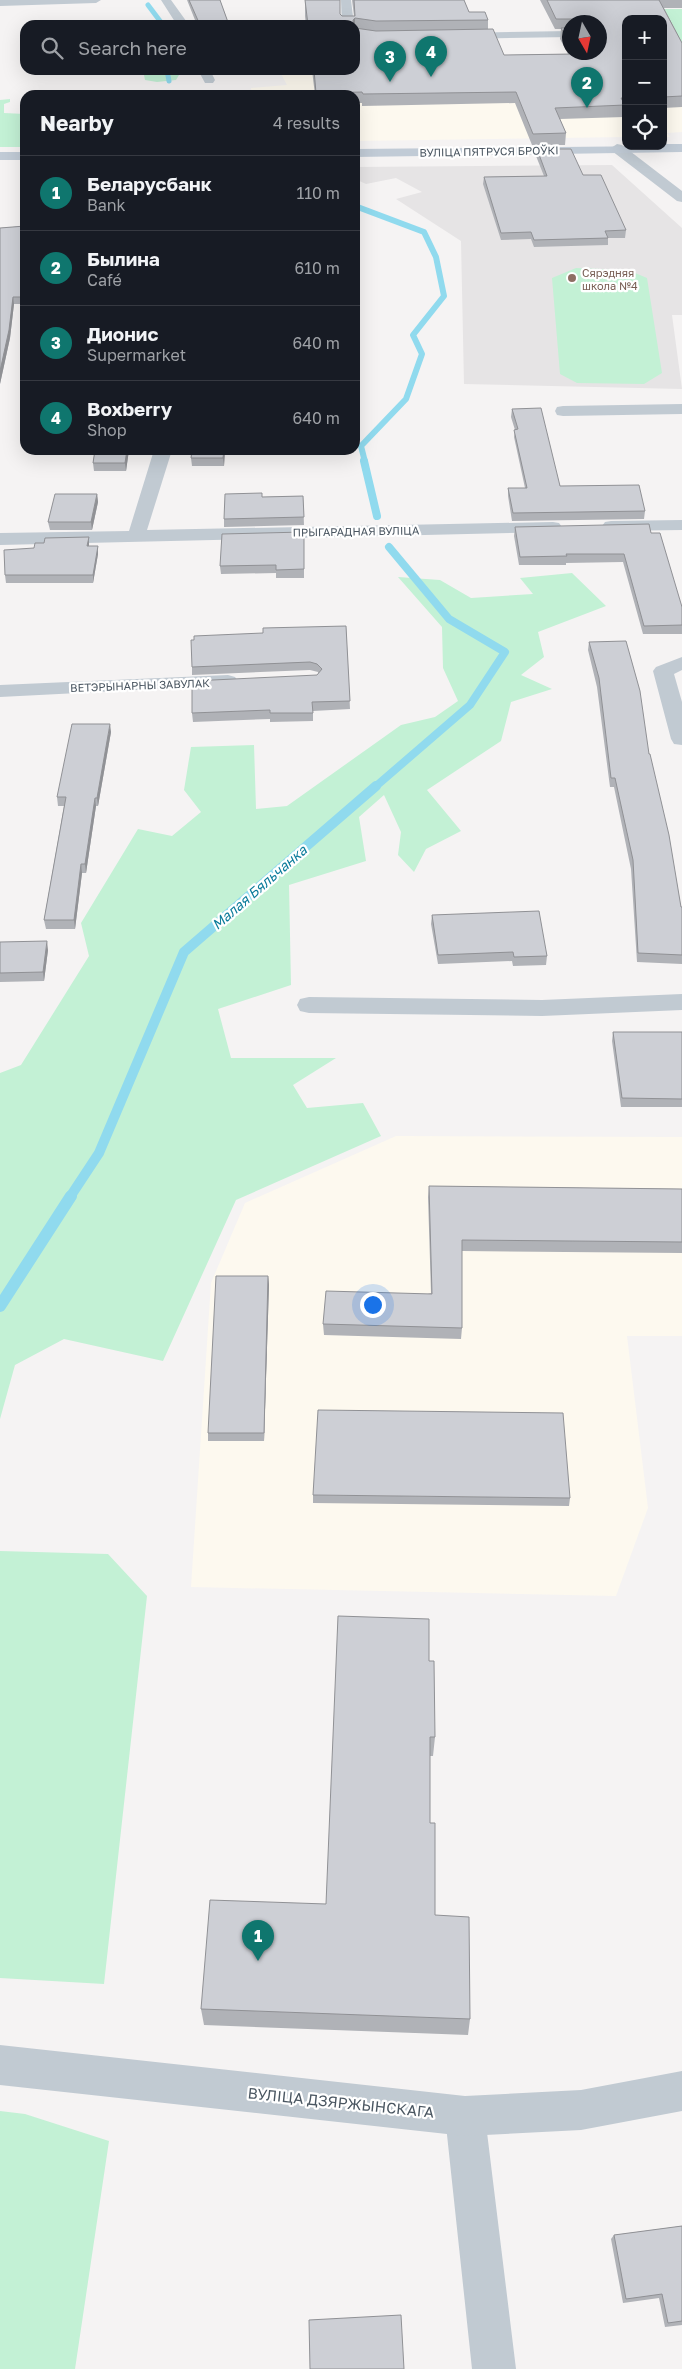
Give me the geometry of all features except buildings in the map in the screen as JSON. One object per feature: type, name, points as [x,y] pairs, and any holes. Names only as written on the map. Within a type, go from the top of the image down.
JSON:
[{"type":"main road","name":"ВУЛІЦА ПЯТРУСЯ БРОЎКІ","points":[[360,152],[682,148]]},
{"type":"main road","points":[[0,156],[20,156]]},
{"type":"street","points":[[0,3],[96,0]]},
{"type":"street","points":[[166,0],[180,20]]},
{"type":"street","points":[[346,0],[348,20]]},
{"type":"street","points":[[451,36],[562,34]]},
{"type":"street","points":[[617,148],[682,198]]},
{"type":"street","points":[[563,411],[682,409]]},
{"type":"street","points":[[136,536],[161,455]]},
{"type":"street","points":[[594,526],[682,525]]},
{"type":"street","name":"ПРЫГАРАДНАЯ ВУЛІЦА","points":[[0,538],[575,527]]},
{"type":"street","points":[[682,663],[663,671],[682,739]]},
{"type":"street","name":"ВЕТЭРЫНАРНЫ ЗАВУЛАК","points":[[0,690],[243,681]]},
{"type":"street","points":[[309,1005],[542,1008],[682,1002]]},
{"type":"street","name":"ВУЛІЦА ДЗЯРЖЫНСКАГА","points":[[0,2065],[465,2116],[581,2110],[682,2091]]},
{"type":"street","points":[[465,2116],[494,2369]]},
{"type":"shaded area","points":[[360,71],[484,87],[622,84],[622,137],[360,141],[360,90],[251,90],[251,88],[287,85],[282,75],[360,75]]},
{"type":"shaded area","points":[[682,79],[682,132],[667,133],[667,82]]},
{"type":"shaded area","name":"Сярэдняя школа №4","points":[[612,165],[682,228],[682,315],[672,315],[682,389],[464,384],[461,241],[396,199],[422,192],[396,178],[366,184],[360,181],[360,167]]},
{"type":"shaded area","points":[[396,1136],[682,1137],[682,1336],[627,1336],[648,1508],[616,1596],[191,1587],[211,1283],[245,1203]]},
{"type":"green space","points":[[660,9],[682,9],[682,52],[667,23],[667,15],[663,15]]},
{"type":"green space","points":[[144,75],[179,75],[176,80],[157,82],[145,80]]},
{"type":"green space","points":[[10,99],[10,102],[4,104],[4,113],[20,114],[20,147],[0,147],[0,100]]},
{"type":"green space","points":[[576,268],[628,270],[647,278],[662,373],[644,384],[577,383],[560,374],[552,278]]},
{"type":"green space","points":[[572,573],[606,606],[538,632],[544,657],[521,675],[552,689],[511,702],[501,741],[427,790],[461,831],[426,849],[414,872],[398,855],[401,832],[384,795],[359,817],[366,861],[289,885],[291,985],[218,1009],[231,1058],[336,1058],[293,1085],[307,1108],[363,1103],[381,1136],[236,1200],[163,1361],[64,1339],[15,1365],[0,1419],[0,1073],[21,1065],[89,956],[81,923],[138,829],[172,836],[201,812],[184,790],[191,747],[254,745],[256,809],[287,806],[401,725],[435,717],[458,701],[443,668],[442,627],[398,577],[440,580],[471,598],[533,594],[520,578]]},
{"type":"green space","points":[[0,1551],[108,1554],[147,1596],[104,1984],[0,1978]]},
{"type":"green space","points":[[0,2111],[25,2114],[109,2141],[75,2369],[0,2369]]},
{"type":"waterway","name":"Малая Бяльчанка","points":[[148,5],[159,20]]},
{"type":"waterway","name":"Малая Бяльчанка","points":[[168,75],[169,81]]},
{"type":"waterway","name":"Малая Бяльчанка","points":[[360,208],[424,232],[436,257],[444,296],[413,335],[422,354],[406,399],[361,446],[365,462]]},
{"type":"waterway","name":"Малая Бяльчанка","points":[[364,461],[377,516]]},
{"type":"waterway","name":"Малая Бяльчанка","points":[[375,787],[470,705],[505,652],[449,619],[389,547]]},
{"type":"waterway","name":"Малая Бяльчанка","points":[[70,1197],[99,1153],[184,952],[376,786]]},
{"type":"waterway","name":"Малая Бяльчанка","points":[[0,1306],[71,1196]]},
{"type":"place","name":"Boxberry","points":[[431,77]]},
{"type":"place","name":"Дионис","points":[[390,82]]},
{"type":"place","name":"Былина","points":[[587,108]]},
{"type":"place","name":"Сярэдняя школа №4","points":[[572,278]]},
{"type":"place","name":"Беларусбанк","points":[[258,1961]]}]
